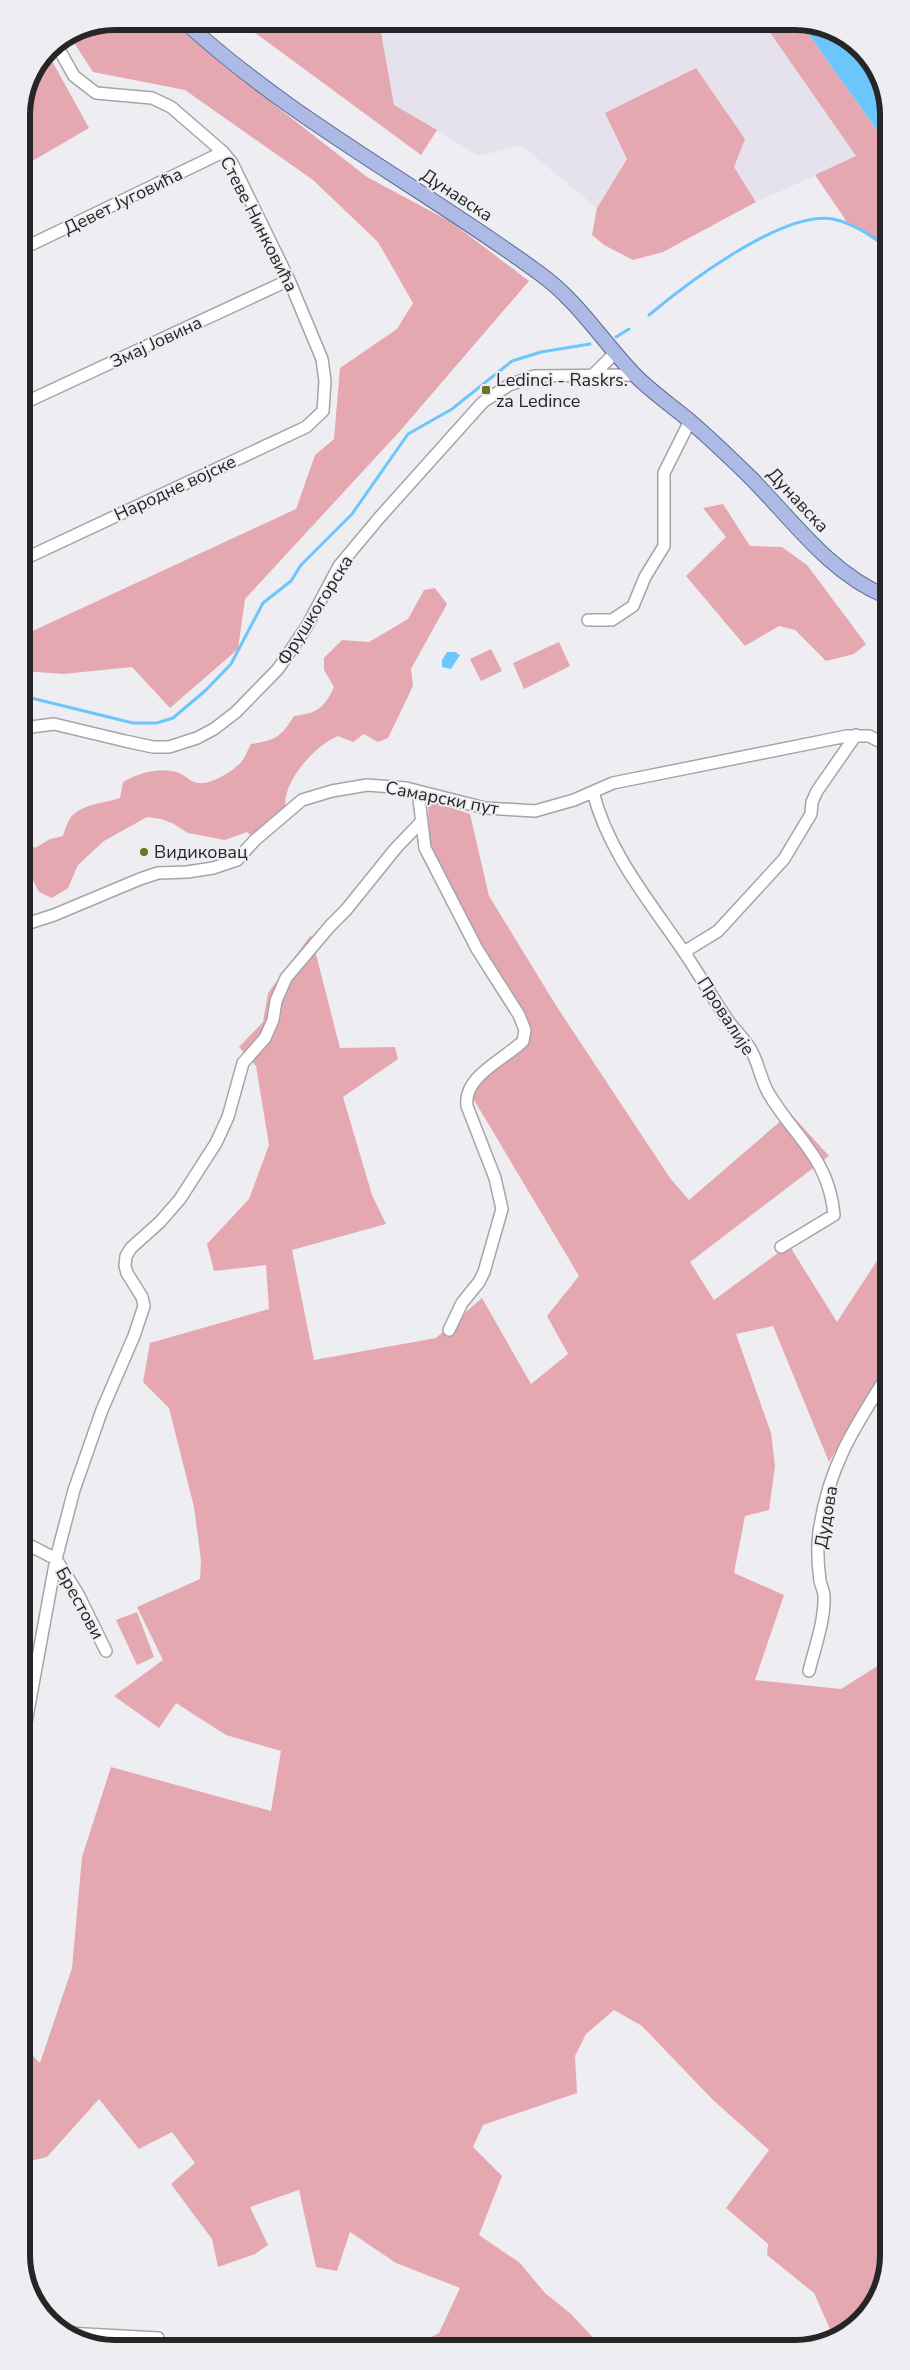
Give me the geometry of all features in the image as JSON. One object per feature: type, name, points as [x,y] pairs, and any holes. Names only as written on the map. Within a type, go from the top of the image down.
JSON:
[{"type":"main road","name":"Дунавска","points":[[195,30],[258,81],[329,133],[538,272],[580,310],[634,375],[690,421],[749,476],[828,560],[860,584],[880,594]]},
{"type":"street","name":"Стеве Нинковића","points":[[60,51],[74,76],[96,93],[152,98],[171,107],[223,152],[232,163],[289,280],[322,359],[325,381],[323,410]]},
{"type":"street","name":"Девет Југовића","points":[[30,245],[223,152]]},
{"type":"street","name":"Змај Јовина","points":[[30,400],[289,280]]},
{"type":"street","points":[[593,375],[615,353]]},
{"type":"street","name":"Фрушкогорска","points":[[30,727],[54,724],[125,741],[169,747],[197,738],[214,729],[242,706],[278,669],[307,626],[339,566],[385,511],[483,402],[510,385],[534,376],[634,375]]},
{"type":"street","name":"Народне војске","points":[[30,556],[306,427],[323,410]]},
{"type":"street","points":[[588,620],[612,620],[633,606],[645,577],[664,546],[664,473],[690,421]]},
{"type":"street","points":[[684,952],[718,931],[784,859],[811,814],[812,802],[817,791],[856,735]]},
{"type":"street","name":"Самарски пут","points":[[30,923],[54,915],[140,878],[158,874],[213,868],[237,860],[255,840],[302,800],[332,791],[367,785],[418,791],[485,808],[535,811],[561,804],[613,784],[656,774],[856,735],[869,736],[880,742]]},
{"type":"street","points":[[418,791],[420,823],[425,848],[433,866],[477,949],[510,1000],[525,1030],[523,1041],[475,1080],[466,1093],[467,1106],[495,1178],[502,1209],[484,1272],[462,1303],[449,1330]]},
{"type":"street","name":"Провалије","points":[[593,792],[598,811],[606,829],[640,889],[684,952],[728,1022],[752,1051],[769,1095],[819,1163],[826,1179],[834,1215],[781,1247]]},
{"type":"street","points":[[30,1701],[56,1559],[74,1490],[102,1410],[134,1336],[144,1306],[142,1297],[127,1274],[125,1266],[126,1256],[131,1248],[160,1222],[180,1199],[216,1143],[228,1117],[243,1063],[265,1038],[273,1020],[276,1001],[286,978],[346,910],[396,848],[420,823]]},
{"type":"street","name":"Дудова","points":[[809,1670],[821,1620],[824,1596],[820,1582],[819,1541],[828,1492],[839,1456],[846,1441],[880,1387]]},
{"type":"street","name":"Брестови","points":[[30,1545],[56,1559],[78,1594],[106,1652]]},
{"type":"street","points":[[82,2334],[158,2338],[158,2340]]},
{"type":"shaded area","points":[[115,30],[183,30],[223,65],[367,177],[451,222],[529,281],[400,431],[245,599],[238,649],[170,708],[132,667],[63,674],[30,672],[30,632],[296,509],[315,455],[334,439],[340,368],[397,329],[413,303],[378,242],[313,180],[185,90],[93,72],[73,41],[82,36]]},
{"type":"shaded area","points":[[251,30],[381,30],[394,105],[437,130],[421,155]]},
{"type":"shaded area","points":[[381,30],[768,30],[857,157],[756,202],[734,167],[627,159],[597,208],[521,145],[479,156],[394,105]]},
{"type":"shaded area","points":[[768,30],[806,31],[880,134],[880,244],[847,222],[815,175],[856,156]]},
{"type":"shaded area","points":[[51,60],[89,128],[30,162],[30,109],[32,98],[36,82]]},
{"type":"shaded area","points":[[696,68],[745,139],[734,167],[756,202],[663,252],[633,260],[604,245],[592,235],[597,208],[627,159],[605,113]]},
{"type":"shaded area","points":[[723,504],[750,546],[782,547],[807,565],[866,644],[854,654],[826,661],[795,630],[779,626],[745,646],[686,576],[726,537],[703,508]]},
{"type":"shaded area","points":[[435,588],[447,604],[411,669],[413,686],[388,738],[378,742],[364,734],[353,742],[338,736],[319,748],[301,766],[288,788],[286,809],[252,836],[247,832],[225,840],[188,833],[174,824],[161,819],[147,817],[104,841],[78,865],[68,888],[52,898],[39,892],[30,875],[30,843],[35,848],[50,839],[63,836],[68,821],[81,809],[120,798],[123,782],[143,773],[158,770],[172,771],[182,774],[194,782],[204,783],[216,779],[239,765],[251,744],[272,739],[285,729],[294,716],[315,711],[323,705],[334,687],[324,670],[324,658],[342,640],[369,642],[408,619],[424,590]]},
{"type":"shaded area","points":[[559,642],[570,666],[524,689],[513,663]]},
{"type":"shaded area","points":[[491,649],[502,671],[481,681],[470,659]]},
{"type":"shaded area","points":[[428,800],[470,814],[489,896],[557,1007],[670,1178],[689,1200],[790,1113],[829,1156],[690,1262],[714,1300],[789,1245],[837,1322],[880,1256],[880,1377],[829,1462],[773,1326],[736,1334],[771,1433],[775,1466],[769,1510],[745,1516],[734,1573],[784,1595],[755,1680],[841,1689],[880,1664],[880,2255],[874,2288],[866,2302],[847,2322],[832,2331],[814,2293],[767,2255],[768,2244],[726,2208],[769,2150],[713,2100],[642,2026],[614,2010],[586,2034],[575,2056],[577,2093],[483,2125],[473,2147],[502,2176],[479,2235],[520,2263],[545,2293],[571,2314],[595,2340],[426,2340],[439,2333],[460,2288],[396,2263],[350,2232],[337,2271],[316,2267],[299,2190],[250,2207],[268,2245],[255,2254],[218,2267],[212,2239],[171,2184],[195,2163],[172,2132],[139,2149],[99,2099],[47,2157],[30,2161],[30,2053],[40,2063],[72,1968],[82,1857],[111,1767],[271,1811],[281,1751],[226,1735],[176,1703],[159,1728],[114,1696],[163,1660],[137,1607],[200,1579],[201,1560],[194,1507],[169,1408],[143,1382],[150,1343],[269,1309],[266,1265],[214,1271],[207,1244],[249,1199],[269,1145],[256,1066],[239,1047],[263,1022],[268,993],[311,935],[340,1048],[395,1047],[398,1059],[343,1097],[372,1195],[386,1224],[292,1250],[314,1360],[436,1338],[482,1298],[531,1384],[568,1354],[547,1316],[579,1276],[471,1095],[522,1038],[514,1002],[429,851]]},
{"type":"shaded area","points":[[137,1612],[154,1657],[137,1665],[116,1620]]},
{"type":"water","points":[[806,31],[828,36],[838,41],[862,63],[871,77],[878,98],[880,134]]},
{"type":"water","points":[[447,652],[455,652],[460,655],[451,669],[442,667],[442,660]]},
{"type":"waterway","points":[[649,315],[686,286],[736,252],[788,226],[812,219],[833,219],[860,229],[880,242]]},
{"type":"waterway","points":[[616,337],[629,329]]},
{"type":"waterway","points":[[30,698],[133,723],[157,723],[173,718],[206,690],[231,664],[263,603],[291,581],[301,565],[352,514],[408,434],[452,409],[512,361],[541,352],[590,344]]},
{"type":"place","name":"Ledinci - Raskrs. za Ledince","points":[[486,390]]},
{"type":"place","name":"Видиковац","points":[[144,852]]}]
